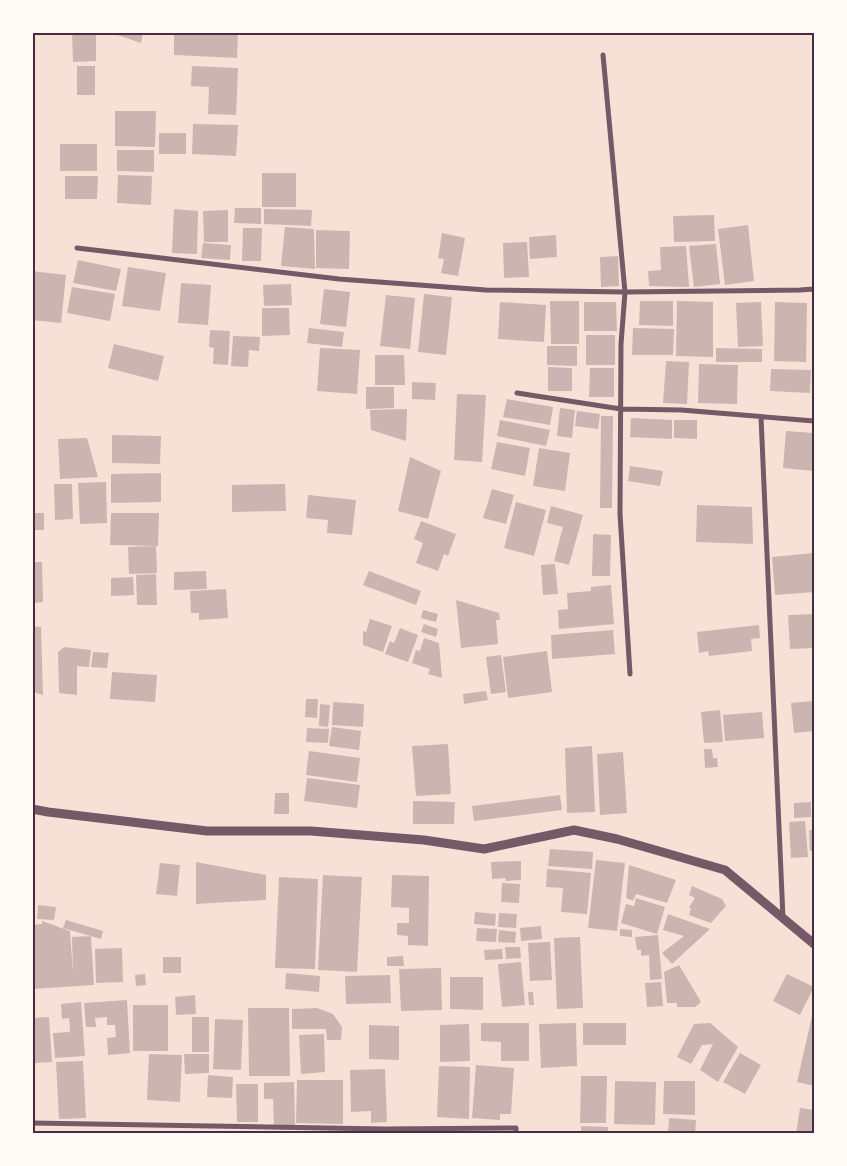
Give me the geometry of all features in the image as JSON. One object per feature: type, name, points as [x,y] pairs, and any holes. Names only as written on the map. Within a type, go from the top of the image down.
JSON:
[{"type":"street","points":[[603,55],[625,292],[621,344],[620,514],[630,674]]},
{"type":"street","points":[[77,248],[339,279],[476,290],[625,292],[814,289]]},
{"type":"street","points":[[517,393],[621,409],[681,410],[814,421]]},
{"type":"street","points":[[761,417],[783,918]]},
{"type":"street","points":[[32,809],[207,831],[312,830],[424,840],[484,849],[574,830],[617,839],[725,870],[814,944]]},
{"type":"street","points":[[32,1123],[385,1129],[516,1128],[516,1134]]},
{"type":"building","points":[[72,32],[96,32],[96,61],[73,62]]},
{"type":"building","points":[[109,32],[143,32],[141,43]]},
{"type":"building","points":[[174,32],[238,32],[237,58],[174,55]]},
{"type":"building","points":[[77,66],[95,66],[95,95],[77,95]]},
{"type":"building","points":[[192,66],[238,68],[236,115],[208,114],[209,87],[191,86]]},
{"type":"building","points":[[115,111],[156,111],[155,147],[115,146]]},
{"type":"building","points":[[193,124],[238,125],[236,156],[192,154]]},
{"type":"building","points":[[159,133],[186,133],[186,154],[159,154]]},
{"type":"building","points":[[60,144],[97,144],[97,171],[60,171]]},
{"type":"building","points":[[117,150],[154,150],[154,172],[117,171]]},
{"type":"building","points":[[262,173],[296,173],[296,207],[262,207]]},
{"type":"building","points":[[118,175],[152,176],[151,205],[117,203]]},
{"type":"building","points":[[65,176],[98,176],[97,199],[65,199]]},
{"type":"building","points":[[235,208],[261,208],[261,224],[234,223]]},
{"type":"building","points":[[174,209],[198,211],[197,254],[172,253]]},
{"type":"building","points":[[264,209],[312,210],[311,226],[264,224]]},
{"type":"building","points":[[228,210],[228,242],[204,242],[203,211]]},
{"type":"building","points":[[714,215],[715,241],[674,242],[673,216]]},
{"type":"building","points":[[748,225],[754,281],[725,285],[718,229]]},
{"type":"building","points":[[285,227],[314,229],[315,269],[281,266]]},
{"type":"building","points":[[243,228],[262,228],[261,261],[242,261]]},
{"type":"building","points":[[316,230],[350,231],[349,269],[316,268]]},
{"type":"building","points":[[442,233],[465,238],[458,276],[441,273],[444,259],[438,258]]},
{"type":"building","points":[[556,235],[557,257],[530,259],[529,237]]},
{"type":"building","points":[[527,242],[529,277],[504,278],[503,243]]},
{"type":"building","points":[[203,243],[231,245],[230,260],[201,258]]},
{"type":"building","points":[[716,244],[720,284],[694,287],[689,246]]},
{"type":"building","points":[[686,246],[689,287],[649,286],[648,271],[661,270],[660,247]]},
{"type":"building","points":[[618,256],[619,286],[601,287],[600,257]]},
{"type":"building","points":[[78,260],[121,269],[116,291],[73,283]]},
{"type":"building","points":[[128,267],[166,273],[160,311],[122,306]]},
{"type":"building","points":[[32,271],[66,275],[61,323],[32,320]]},
{"type":"building","points":[[181,283],[211,285],[208,325],[178,323]]},
{"type":"building","points":[[291,284],[292,305],[264,306],[263,285]]},
{"type":"building","points":[[72,287],[115,294],[110,321],[67,313]]},
{"type":"building","points":[[324,289],[350,292],[346,327],[320,324]]},
{"type":"building","points":[[424,294],[452,297],[446,355],[418,352]]},
{"type":"building","points":[[386,295],[415,298],[410,349],[380,346]]},
{"type":"building","points":[[550,301],[579,301],[579,344],[551,344]]},
{"type":"building","points":[[640,301],[673,301],[673,326],[639,325]]},
{"type":"building","points":[[677,301],[713,302],[713,357],[676,356]]},
{"type":"building","points":[[500,302],[546,305],[544,342],[498,339]]},
{"type":"building","points":[[584,302],[616,302],[617,331],[584,331]]},
{"type":"building","points":[[761,302],[763,346],[738,347],[736,303]]},
{"type":"building","points":[[775,302],[807,303],[806,362],[774,361]]},
{"type":"building","points":[[262,308],[289,308],[290,335],[262,336]]},
{"type":"building","points":[[309,328],[344,332],[342,347],[307,343]]},
{"type":"building","points":[[633,328],[674,329],[673,355],[632,355]]},
{"type":"building","points":[[210,330],[230,331],[228,365],[213,364],[214,348],[209,347]]},
{"type":"building","points":[[586,335],[615,335],[615,365],[586,365]]},
{"type":"building","points":[[233,336],[260,337],[259,351],[249,350],[248,367],[231,366]]},
{"type":"building","points":[[114,344],[164,356],[158,381],[108,368]]},
{"type":"building","points":[[547,346],[577,346],[577,366],[547,365]]},
{"type":"building","points":[[320,348],[360,350],[357,394],[317,391]]},
{"type":"building","points":[[716,348],[762,349],[762,362],[716,362]]},
{"type":"building","points":[[375,355],[404,355],[405,385],[375,385]]},
{"type":"building","points":[[666,361],[689,362],[687,404],[663,403]]},
{"type":"building","points":[[699,364],[738,365],[737,404],[698,403]]},
{"type":"building","points":[[548,367],[572,368],[572,391],[548,391]]},
{"type":"building","points":[[590,368],[614,368],[614,397],[589,397]]},
{"type":"building","points":[[771,369],[811,370],[810,393],[770,391]]},
{"type":"building","points":[[412,382],[436,383],[435,400],[412,399]]},
{"type":"building","points":[[366,387],[394,387],[394,408],[366,409]]},
{"type":"building","points":[[457,394],[486,395],[482,462],[454,460]]},
{"type":"building","points":[[507,399],[553,407],[550,425],[503,417]]},
{"type":"building","points":[[560,408],[575,410],[572,438],[557,436]]},
{"type":"building","points":[[407,409],[406,441],[371,430],[370,410]]},
{"type":"building","points":[[577,411],[600,414],[598,429],[575,426]]},
{"type":"building","points":[[601,416],[613,416],[612,508],[600,508]]},
{"type":"building","points":[[631,418],[672,420],[672,439],[630,437]]},
{"type":"building","points":[[500,420],[550,430],[546,446],[497,436]]},
{"type":"building","points":[[674,420],[697,420],[697,439],[674,438]]},
{"type":"building","points":[[786,431],[814,433],[814,471],[783,468]]},
{"type":"building","points":[[112,435],[161,436],[160,464],[112,463]]},
{"type":"building","points":[[87,438],[98,477],[60,479],[58,439]]},
{"type":"building","points":[[497,442],[530,448],[525,476],[491,469]]},
{"type":"building","points":[[539,448],[570,453],[565,491],[533,486]]},
{"type":"building","points":[[410,457],[441,471],[428,519],[398,511]]},
{"type":"building","points":[[630,466],[663,471],[660,486],[628,481]]},
{"type":"building","points":[[161,473],[161,502],[111,503],[111,474]]},
{"type":"building","points":[[106,482],[107,523],[80,524],[78,483]]},
{"type":"building","points":[[54,484],[72,484],[73,519],[55,520]]},
{"type":"building","points":[[285,484],[286,511],[232,512],[232,485]]},
{"type":"building","points":[[492,489],[514,495],[506,524],[483,518]]},
{"type":"building","points":[[308,495],[356,500],[352,535],[327,533],[328,520],[306,518]]},
{"type":"building","points":[[516,502],[546,510],[534,556],[504,548]]},
{"type":"building","points":[[697,505],[752,507],[753,544],[696,542]]},
{"type":"building","points":[[551,506],[583,515],[569,565],[554,561],[563,527],[547,523]]},
{"type":"building","points":[[32,513],[44,513],[44,530],[32,530]]},
{"type":"building","points":[[111,513],[159,513],[158,546],[110,545]]},
{"type":"building","points":[[421,521],[456,534],[448,556],[444,554],[438,571],[416,563],[423,543],[414,539]]},
{"type":"building","points":[[593,534],[611,535],[610,576],[592,576]]},
{"type":"building","points":[[156,546],[157,573],[129,574],[128,547]]},
{"type":"building","points":[[814,553],[814,592],[775,595],[772,557]]},
{"type":"building","points":[[32,562],[42,562],[43,602],[32,603]]},
{"type":"building","points":[[555,564],[558,594],[543,595],[541,565]]},
{"type":"building","points":[[206,571],[207,589],[174,590],[174,572]]},
{"type":"building","points":[[369,571],[421,591],[416,605],[363,585]]},
{"type":"building","points":[[156,574],[157,605],[137,605],[136,575]]},
{"type":"building","points":[[133,577],[134,595],[111,596],[111,578]]},
{"type":"building","points":[[611,585],[614,624],[559,629],[558,610],[568,609],[567,593],[591,591],[591,587]]},
{"type":"building","points":[[226,589],[228,618],[199,620],[199,613],[191,613],[190,591]]},
{"type":"building","points":[[456,600],[499,613],[500,620],[496,620],[498,644],[461,648]]},
{"type":"building","points":[[423,610],[438,614],[436,622],[421,618]]},
{"type":"building","points":[[814,614],[814,648],[790,649],[788,615]]},
{"type":"building","points":[[370,619],[392,626],[383,652],[363,645],[363,631],[366,632]]},
{"type":"building","points":[[424,624],[438,629],[436,637],[421,632]]},
{"type":"building","points":[[759,625],[760,638],[751,639],[752,651],[709,656],[708,651],[699,653],[697,632]]},
{"type":"building","points":[[32,626],[41,627],[43,695],[32,692]]},
{"type":"building","points":[[400,628],[418,635],[408,662],[385,654],[390,641],[394,643]]},
{"type":"building","points":[[613,630],[615,654],[552,659],[551,635]]},
{"type":"building","points":[[424,638],[439,643],[442,678],[428,674],[430,669],[412,663],[416,650],[420,651]]},
{"type":"building","points":[[64,647],[91,650],[89,667],[77,666],[77,695],[59,693],[58,652]]},
{"type":"building","points":[[547,651],[552,692],[508,698],[503,657]]},
{"type":"building","points":[[93,652],[109,653],[107,668],[91,667]]},
{"type":"building","points":[[501,655],[506,692],[491,694],[486,657]]},
{"type":"building","points":[[112,672],[157,675],[155,702],[110,699]]},
{"type":"building","points":[[486,691],[488,700],[464,704],[463,694]]},
{"type":"building","points":[[306,699],[318,699],[317,718],[305,717]]},
{"type":"building","points":[[814,701],[814,731],[794,733],[791,703]]},
{"type":"building","points":[[333,702],[364,704],[363,727],[332,725]]},
{"type":"building","points":[[320,704],[330,705],[328,727],[319,726]]},
{"type":"building","points":[[720,710],[723,742],[704,743],[701,712]]},
{"type":"building","points":[[762,712],[764,738],[725,741],[723,715]]},
{"type":"building","points":[[332,727],[361,731],[359,750],[329,746]]},
{"type":"building","points":[[307,728],[329,729],[328,743],[306,742]]},
{"type":"building","points":[[448,744],[451,794],[416,796],[412,746]]},
{"type":"building","points":[[592,746],[595,812],[567,813],[565,748]]},
{"type":"building","points":[[704,749],[712,749],[713,758],[717,758],[718,767],[705,768]]},
{"type":"building","points":[[309,751],[360,758],[357,782],[306,775]]},
{"type":"building","points":[[623,752],[627,813],[600,815],[597,754]]},
{"type":"building","points":[[307,778],[360,785],[357,808],[304,801]]},
{"type":"building","points":[[275,793],[289,793],[289,814],[274,814]]},
{"type":"building","points":[[560,795],[562,810],[474,821],[472,806]]},
{"type":"building","points":[[413,801],[455,802],[454,824],[413,824]]},
{"type":"building","points":[[811,802],[811,817],[794,818],[794,803]]},
{"type":"building","points":[[805,821],[808,857],[791,858],[789,822]]},
{"type":"building","points":[[809,830],[814,830],[814,851],[810,851]]},
{"type":"building","points":[[550,849],[593,852],[592,869],[548,866]]},
{"type":"building","points":[[596,860],[625,863],[617,931],[588,928]]},
{"type":"building","points":[[521,861],[521,880],[506,881],[505,878],[492,879],[491,862]]},
{"type":"building","points":[[196,862],[266,875],[266,900],[196,904]]},
{"type":"building","points":[[160,863],[180,865],[177,896],[156,894]]},
{"type":"building","points":[[629,865],[676,880],[667,903],[636,894],[633,901],[626,898]]},
{"type":"building","points":[[547,869],[591,873],[587,914],[561,912],[563,888],[546,887]]},
{"type":"building","points":[[323,875],[362,877],[357,972],[318,970]]},
{"type":"building","points":[[392,875],[429,876],[428,946],[408,945],[408,936],[397,935],[397,923],[409,923],[409,908],[391,907]]},
{"type":"building","points":[[279,877],[318,879],[315,969],[275,968]]},
{"type":"building","points":[[502,883],[520,884],[519,903],[501,902]]},
{"type":"building","points":[[692,886],[722,899],[726,906],[711,923],[689,915],[691,909],[689,907],[695,898],[689,895]]},
{"type":"building","points":[[636,898],[665,907],[657,934],[621,923],[626,904],[634,906]]},
{"type":"building","points":[[38,905],[56,907],[54,920],[37,919]]},
{"type":"building","points":[[475,912],[496,914],[495,926],[474,924]]},
{"type":"building","points":[[499,913],[517,914],[516,928],[498,927]]},
{"type":"building","points":[[668,914],[710,929],[672,964],[662,953],[684,936],[663,930]]},
{"type":"building","points":[[66,920],[103,931],[101,939],[63,928]]},
{"type":"building","points":[[42,921],[70,931],[73,974],[72,937],[91,936],[94,985],[32,989],[32,925],[42,924]]},
{"type":"building","points":[[541,926],[542,939],[521,941],[520,928]]},
{"type":"building","points":[[477,928],[497,929],[496,942],[476,941]]},
{"type":"building","points":[[620,929],[632,930],[632,937],[620,936]]},
{"type":"building","points":[[499,930],[516,932],[515,943],[498,942]]},
{"type":"building","points":[[658,935],[662,979],[650,980],[649,955],[641,956],[641,950],[637,950],[635,937]]},
{"type":"building","points":[[580,937],[583,1008],[557,1009],[554,938]]},
{"type":"building","points":[[550,942],[552,980],[530,981],[528,943]]},
{"type":"building","points":[[505,947],[520,947],[521,958],[506,959]]},
{"type":"building","points":[[122,948],[123,982],[96,983],[95,949]]},
{"type":"building","points":[[502,949],[503,959],[485,960],[484,950]]},
{"type":"building","points":[[403,956],[404,966],[387,966],[387,957]]},
{"type":"building","points":[[163,957],[181,957],[181,973],[163,973]]},
{"type":"building","points":[[521,962],[525,1005],[502,1007],[498,964]]},
{"type":"building","points":[[679,965],[701,1002],[695,1007],[677,1007],[677,1003],[667,1003],[664,972]]},
{"type":"building","points":[[441,968],[442,1010],[401,1011],[399,969]]},
{"type":"building","points":[[286,973],[320,976],[319,992],[285,989]]},
{"type":"building","points":[[145,974],[146,985],[136,986],[135,975]]},
{"type":"building","points":[[787,974],[814,987],[800,1015],[773,1001]]},
{"type":"building","points":[[390,975],[391,1003],[346,1004],[345,976]]},
{"type":"building","points":[[450,977],[483,977],[483,1010],[450,1009]]},
{"type":"building","points":[[661,982],[663,1006],[647,1007],[645,983]]},
{"type":"building","points":[[528,992],[533,992],[534,1005],[529,1005]]},
{"type":"building","points":[[195,995],[196,1014],[176,1015],[175,997]]},
{"type":"building","points":[[127,1000],[130,1053],[108,1055],[107,1038],[116,1037],[115,1025],[107,1025],[107,1017],[95,1018],[96,1027],[86,1027],[84,1003]]},
{"type":"building","points":[[81,1002],[85,1056],[55,1058],[53,1033],[70,1032],[69,1018],[62,1019],[61,1004]]},
{"type":"building","points":[[133,1005],[168,1005],[168,1051],[133,1051]]},
{"type":"building","points":[[814,1007],[814,1086],[797,1082]]},
{"type":"building","points":[[248,1008],[289,1008],[290,1076],[249,1076]]},
{"type":"building","points":[[317,1008],[333,1014],[342,1027],[341,1040],[327,1040],[326,1029],[292,1029],[292,1009]]},
{"type":"building","points":[[49,1017],[52,1062],[35,1063],[32,1018]]},
{"type":"building","points":[[192,1017],[209,1017],[209,1052],[192,1052]]},
{"type":"building","points":[[215,1019],[243,1020],[241,1070],[213,1069]]},
{"type":"building","points":[[481,1023],[529,1023],[529,1061],[501,1061],[501,1042],[481,1041]]},
{"type":"building","points":[[576,1023],[577,1066],[541,1068],[539,1024]]},
{"type":"building","points":[[583,1023],[626,1023],[626,1045],[583,1045]]},
{"type":"building","points":[[710,1023],[738,1047],[718,1082],[700,1070],[713,1044],[702,1045],[691,1064],[677,1057],[694,1024]]},
{"type":"building","points":[[469,1024],[470,1061],[440,1062],[440,1025]]},
{"type":"building","points":[[369,1025],[399,1026],[399,1060],[369,1059]]},
{"type":"building","points":[[324,1034],[325,1072],[301,1074],[299,1035]]},
{"type":"building","points":[[740,1053],[761,1065],[745,1094],[723,1082]]},
{"type":"building","points":[[149,1054],[182,1055],[180,1102],[147,1100]]},
{"type":"building","points":[[184,1054],[209,1054],[209,1073],[185,1074]]},
{"type":"building","points":[[83,1061],[86,1118],[59,1119],[56,1062]]},
{"type":"building","points":[[476,1065],[514,1068],[511,1114],[500,1114],[500,1120],[472,1118]]},
{"type":"building","points":[[439,1066],[470,1067],[469,1119],[437,1117]]},
{"type":"building","points":[[385,1069],[387,1122],[371,1123],[371,1111],[351,1112],[350,1070]]},
{"type":"building","points":[[208,1075],[233,1077],[232,1098],[207,1097]]},
{"type":"building","points":[[581,1076],[607,1076],[606,1123],[580,1123]]},
{"type":"building","points":[[297,1080],[343,1080],[343,1124],[296,1123]]},
{"type":"building","points":[[615,1081],[656,1082],[655,1125],[614,1124]]},
{"type":"building","points":[[664,1081],[695,1081],[695,1115],[663,1114]]},
{"type":"building","points":[[294,1082],[295,1125],[274,1125],[273,1099],[264,1099],[264,1083]]},
{"type":"building","points":[[236,1084],[258,1084],[258,1122],[237,1122]]},
{"type":"building","points":[[800,1108],[814,1110],[814,1134],[796,1134]]},
{"type":"building","points":[[669,1118],[696,1120],[695,1134],[668,1134]]},
{"type":"building","points":[[581,1126],[608,1127],[608,1134],[581,1134]]}]
